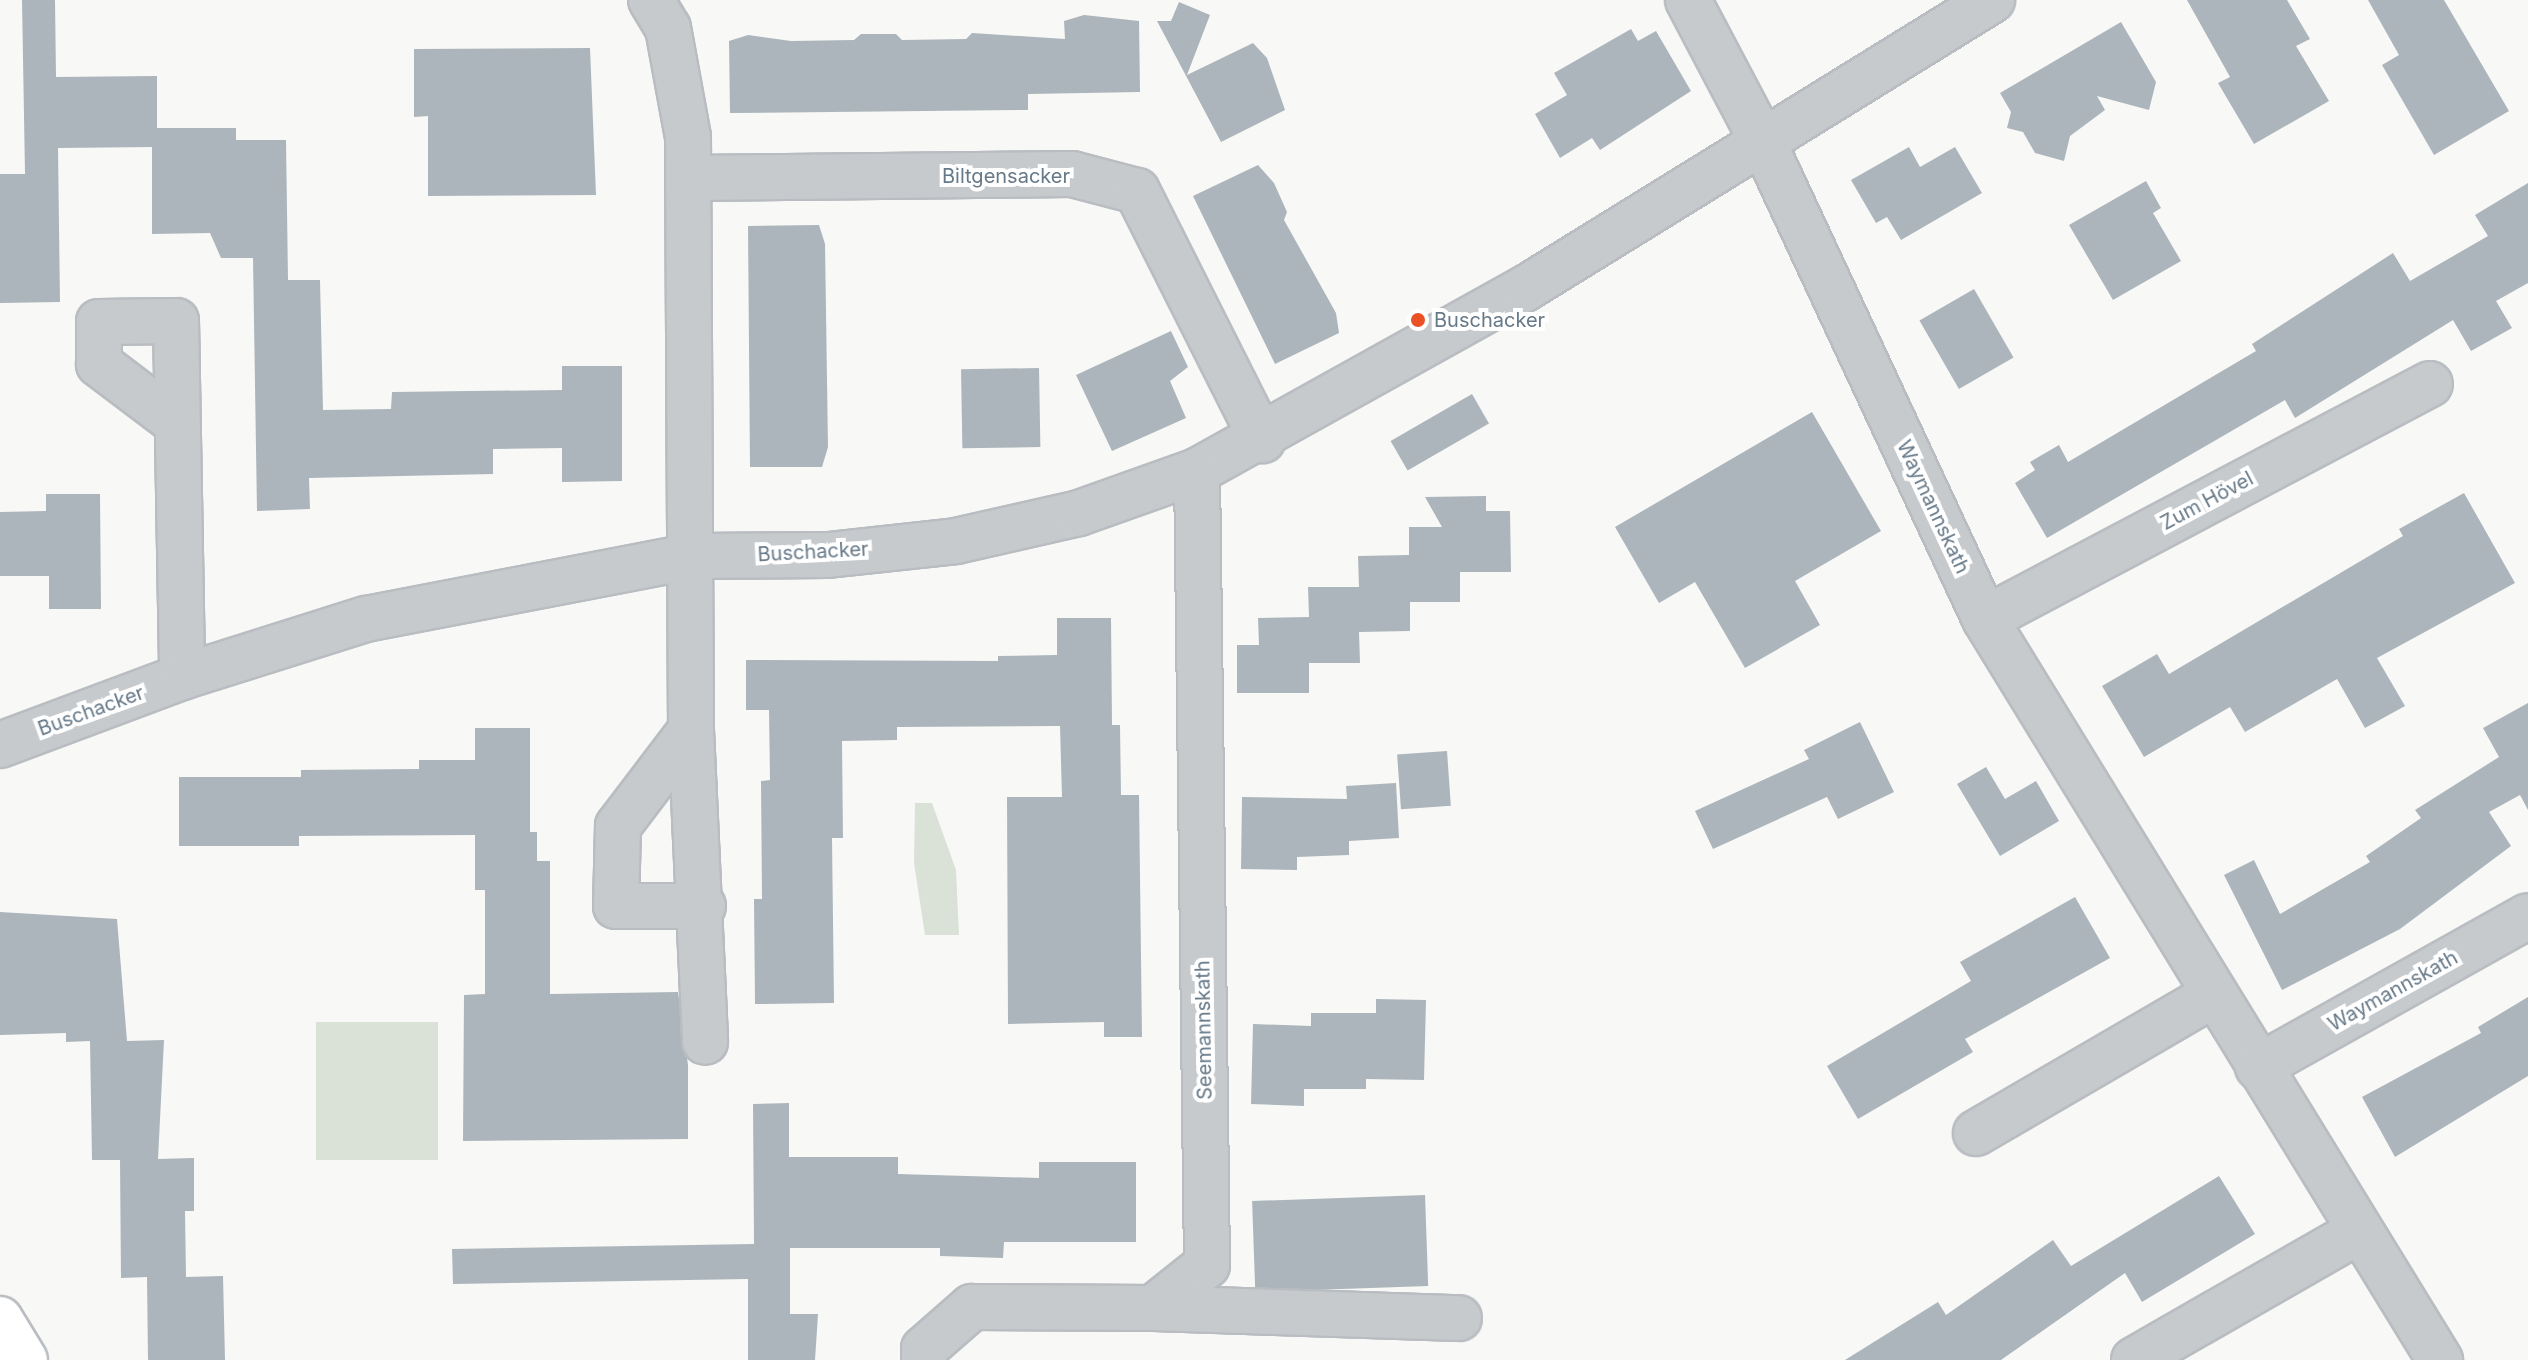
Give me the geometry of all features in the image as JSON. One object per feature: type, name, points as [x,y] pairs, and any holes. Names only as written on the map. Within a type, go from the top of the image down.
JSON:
[{"type":"main road","points":[[0,1319],[25,1360]]},
{"type":"street","points":[[651,0],[668,28],[681,76],[690,178],[691,730],[703,906],[705,1042]]},
{"type":"street","name":"Waymannskath","points":[[1688,0],[1763,142],[1985,619],[2356,1233],[2440,1360]]},
{"type":"street","name":"Buschacker","points":[[0,745],[182,677],[366,619],[693,556],[828,555],[956,541],[1079,513],[1197,471],[1262,440],[1763,142],[1992,0]]},
{"type":"street","name":"Biltgensacker","points":[[690,178],[1072,174],[1137,191],[1262,440]]},
{"type":"street","name":"Zum Hövel","points":[[1985,619],[2430,384]]},
{"type":"street","points":[[177,423],[182,677]]},
{"type":"street","name":"Seemannskath","points":[[1153,1308],[1207,1265],[1197,471]]},
{"type":"street","points":[[691,730],[618,826],[616,906],[703,906]]},
{"type":"street","name":"Waymannskath","points":[[2258,1067],[2528,916]]},
{"type":"street","points":[[1976,1133],[2213,995]]},
{"type":"street","points":[[2134,1360],[2356,1233]]},
{"type":"street","points":[[924,1360],[924,1349],[972,1307],[1153,1308],[1459,1318]]},
{"type":"shaded area","points":[[915,803],[932,803],[956,870],[959,935],[925,935],[914,863]]},
{"type":"shaded area","points":[[316,1022],[438,1022],[438,1160],[316,1160]]},
{"type":"building","points":[[22,0],[55,0],[56,77],[157,76],[157,128],[236,128],[236,140],[286,140],[288,280],[320,280],[323,410],[391,409],[392,392],[562,390],[562,366],[622,366],[622,481],[562,482],[562,448],[493,449],[493,474],[309,478],[310,509],[257,511],[253,258],[221,258],[210,233],[152,234],[152,147],[58,148],[60,302],[0,303],[0,174],[25,174]]},
{"type":"building","points":[[2187,0],[2287,0],[2310,39],[2296,46],[2329,101],[2254,144],[2218,83],[2230,77]]},
{"type":"building","points":[[2368,0],[2444,0],[2509,111],[2434,155],[2382,65],[2399,55]]},
{"type":"building","points":[[1179,2],[1210,15],[1187,75],[1253,43],[1267,58],[1285,110],[1221,142],[1157,21],[1171,21]]},
{"type":"building","points":[[1084,15],[1139,21],[1140,92],[1028,94],[1028,110],[730,113],[729,41],[748,35],[791,41],[854,40],[861,34],[896,34],[902,40],[966,39],[972,33],[1065,39],[1064,21]]},
{"type":"building","points":[[2121,22],[2156,82],[2149,110],[2097,96],[2105,110],[2070,136],[2064,161],[2035,153],[2023,132],[2007,128],[2011,112],[2000,93]]},
{"type":"building","points":[[1631,29],[1638,41],[1656,31],[1691,91],[1600,150],[1592,138],[1560,158],[1535,114],[1567,95],[1554,73]]},
{"type":"building","points":[[590,48],[596,195],[428,196],[428,116],[414,117],[414,49]]},
{"type":"building","points":[[1909,147],[1920,167],[1955,147],[1982,193],[1901,240],[1887,217],[1876,223],[1851,180]]},
{"type":"building","points":[[1258,165],[1274,183],[1287,212],[1284,220],[1336,313],[1339,333],[1275,364],[1193,196]]},
{"type":"building","points":[[2146,181],[2161,208],[2153,213],[2181,261],[2113,300],[2069,225]]},
{"type":"building","points":[[2528,183],[2528,283],[2496,301],[2512,328],[2471,351],[2453,320],[2295,418],[2285,400],[2047,538],[2015,483],[2035,470],[2030,462],[2059,445],[2068,462],[2256,351],[2252,344],[2393,253],[2410,281],[2488,236],[2475,215]]},
{"type":"building","points":[[819,225],[825,244],[828,447],[822,467],[750,467],[748,226]]},
{"type":"building","points":[[1974,289],[2014,357],[1959,389],[1919,320]]},
{"type":"building","points":[[1171,331],[1188,367],[1170,381],[1186,418],[1112,451],[1076,375]]},
{"type":"building","points":[[1039,368],[1040,447],[962,448],[961,369]]},
{"type":"building","points":[[1472,394],[1489,423],[1408,470],[1391,441]]},
{"type":"building","points":[[1812,412],[1881,531],[1795,581],[1820,625],[1745,668],[1695,582],[1659,603],[1615,527]]},
{"type":"building","points":[[2464,493],[2515,583],[2377,658],[2405,706],[2365,728],[2337,679],[2245,732],[2230,707],[2144,757],[2102,686],[2157,654],[2169,674],[2403,536],[2399,529]]},
{"type":"building","points":[[46,494],[100,494],[101,609],[49,609],[49,576],[0,576],[0,512],[46,511]]},
{"type":"building","points":[[1486,496],[1486,511],[1510,511],[1511,572],[1460,572],[1460,602],[1410,602],[1410,631],[1359,632],[1360,663],[1309,663],[1309,693],[1237,693],[1237,645],[1259,645],[1258,618],[1309,617],[1308,587],[1359,587],[1358,556],[1409,555],[1409,527],[1442,527],[1425,497]]},
{"type":"building","points":[[1057,618],[1111,618],[1112,725],[1120,725],[1121,795],[1139,795],[1142,1037],[1104,1037],[1104,1022],[1008,1024],[1007,797],[1062,797],[1060,726],[897,727],[897,740],[842,741],[843,838],[832,838],[834,1003],[755,1004],[754,899],[762,899],[761,781],[770,780],[769,710],[746,710],[746,660],[998,661],[998,656],[1057,655]]},
{"type":"building","points":[[2528,703],[2528,810],[2520,795],[2489,812],[2511,846],[2400,929],[2282,990],[2224,875],[2254,860],[2280,914],[2370,862],[2366,856],[2421,818],[2415,810],[2499,757],[2483,728]]},
{"type":"building","points":[[1860,722],[1894,792],[1838,819],[1827,797],[1713,849],[1695,811],[1809,759],[1804,750]]},
{"type":"building","points":[[475,728],[530,728],[530,832],[537,832],[537,861],[550,861],[550,994],[678,992],[688,1065],[688,1139],[463,1141],[464,995],[485,994],[485,890],[475,890],[475,835],[299,836],[299,846],[179,846],[179,777],[301,777],[301,770],[419,769],[419,760],[475,760]]},
{"type":"building","points":[[1447,751],[1451,806],[1401,809],[1397,754]]},
{"type":"building","points":[[1986,767],[2005,799],[2036,781],[2059,821],[2000,856],[1957,784]]},
{"type":"building","points":[[1396,783],[1399,838],[1349,841],[1349,855],[1297,857],[1297,870],[1241,869],[1242,797],[1347,799],[1346,786]]},
{"type":"building","points":[[2075,897],[2110,958],[1965,1039],[1973,1052],[1858,1119],[1827,1066],[1971,981],[1960,962]]},
{"type":"building","points":[[0,912],[117,919],[127,1041],[164,1040],[158,1159],[194,1158],[194,1211],[185,1211],[186,1277],[223,1276],[225,1360],[148,1360],[147,1277],[121,1278],[120,1160],[92,1160],[90,1041],[66,1042],[66,1033],[0,1035]]},
{"type":"building","points":[[2528,997],[2528,1076],[2395,1157],[2362,1097],[2481,1033],[2478,1027]]},
{"type":"building","points":[[1376,999],[1426,1000],[1424,1080],[1366,1079],[1366,1089],[1304,1089],[1304,1106],[1251,1104],[1253,1024],[1311,1026],[1311,1013],[1376,1013]]},
{"type":"building","points":[[789,1103],[789,1157],[898,1157],[898,1174],[1039,1178],[1039,1162],[1136,1162],[1136,1242],[1004,1242],[1003,1258],[940,1256],[940,1248],[790,1248],[790,1314],[818,1314],[815,1360],[748,1360],[748,1279],[453,1284],[452,1249],[754,1244],[753,1104]]},
{"type":"building","points":[[2219,1176],[2255,1234],[2142,1302],[2125,1273],[2001,1360],[1845,1360],[1938,1302],[1946,1315],[2053,1240],[2071,1266]]},
{"type":"building","points":[[1425,1195],[1428,1286],[1255,1292],[1252,1201]]},
{"type":"place","name":"Buschacker","points":[[1418,320]]}]
